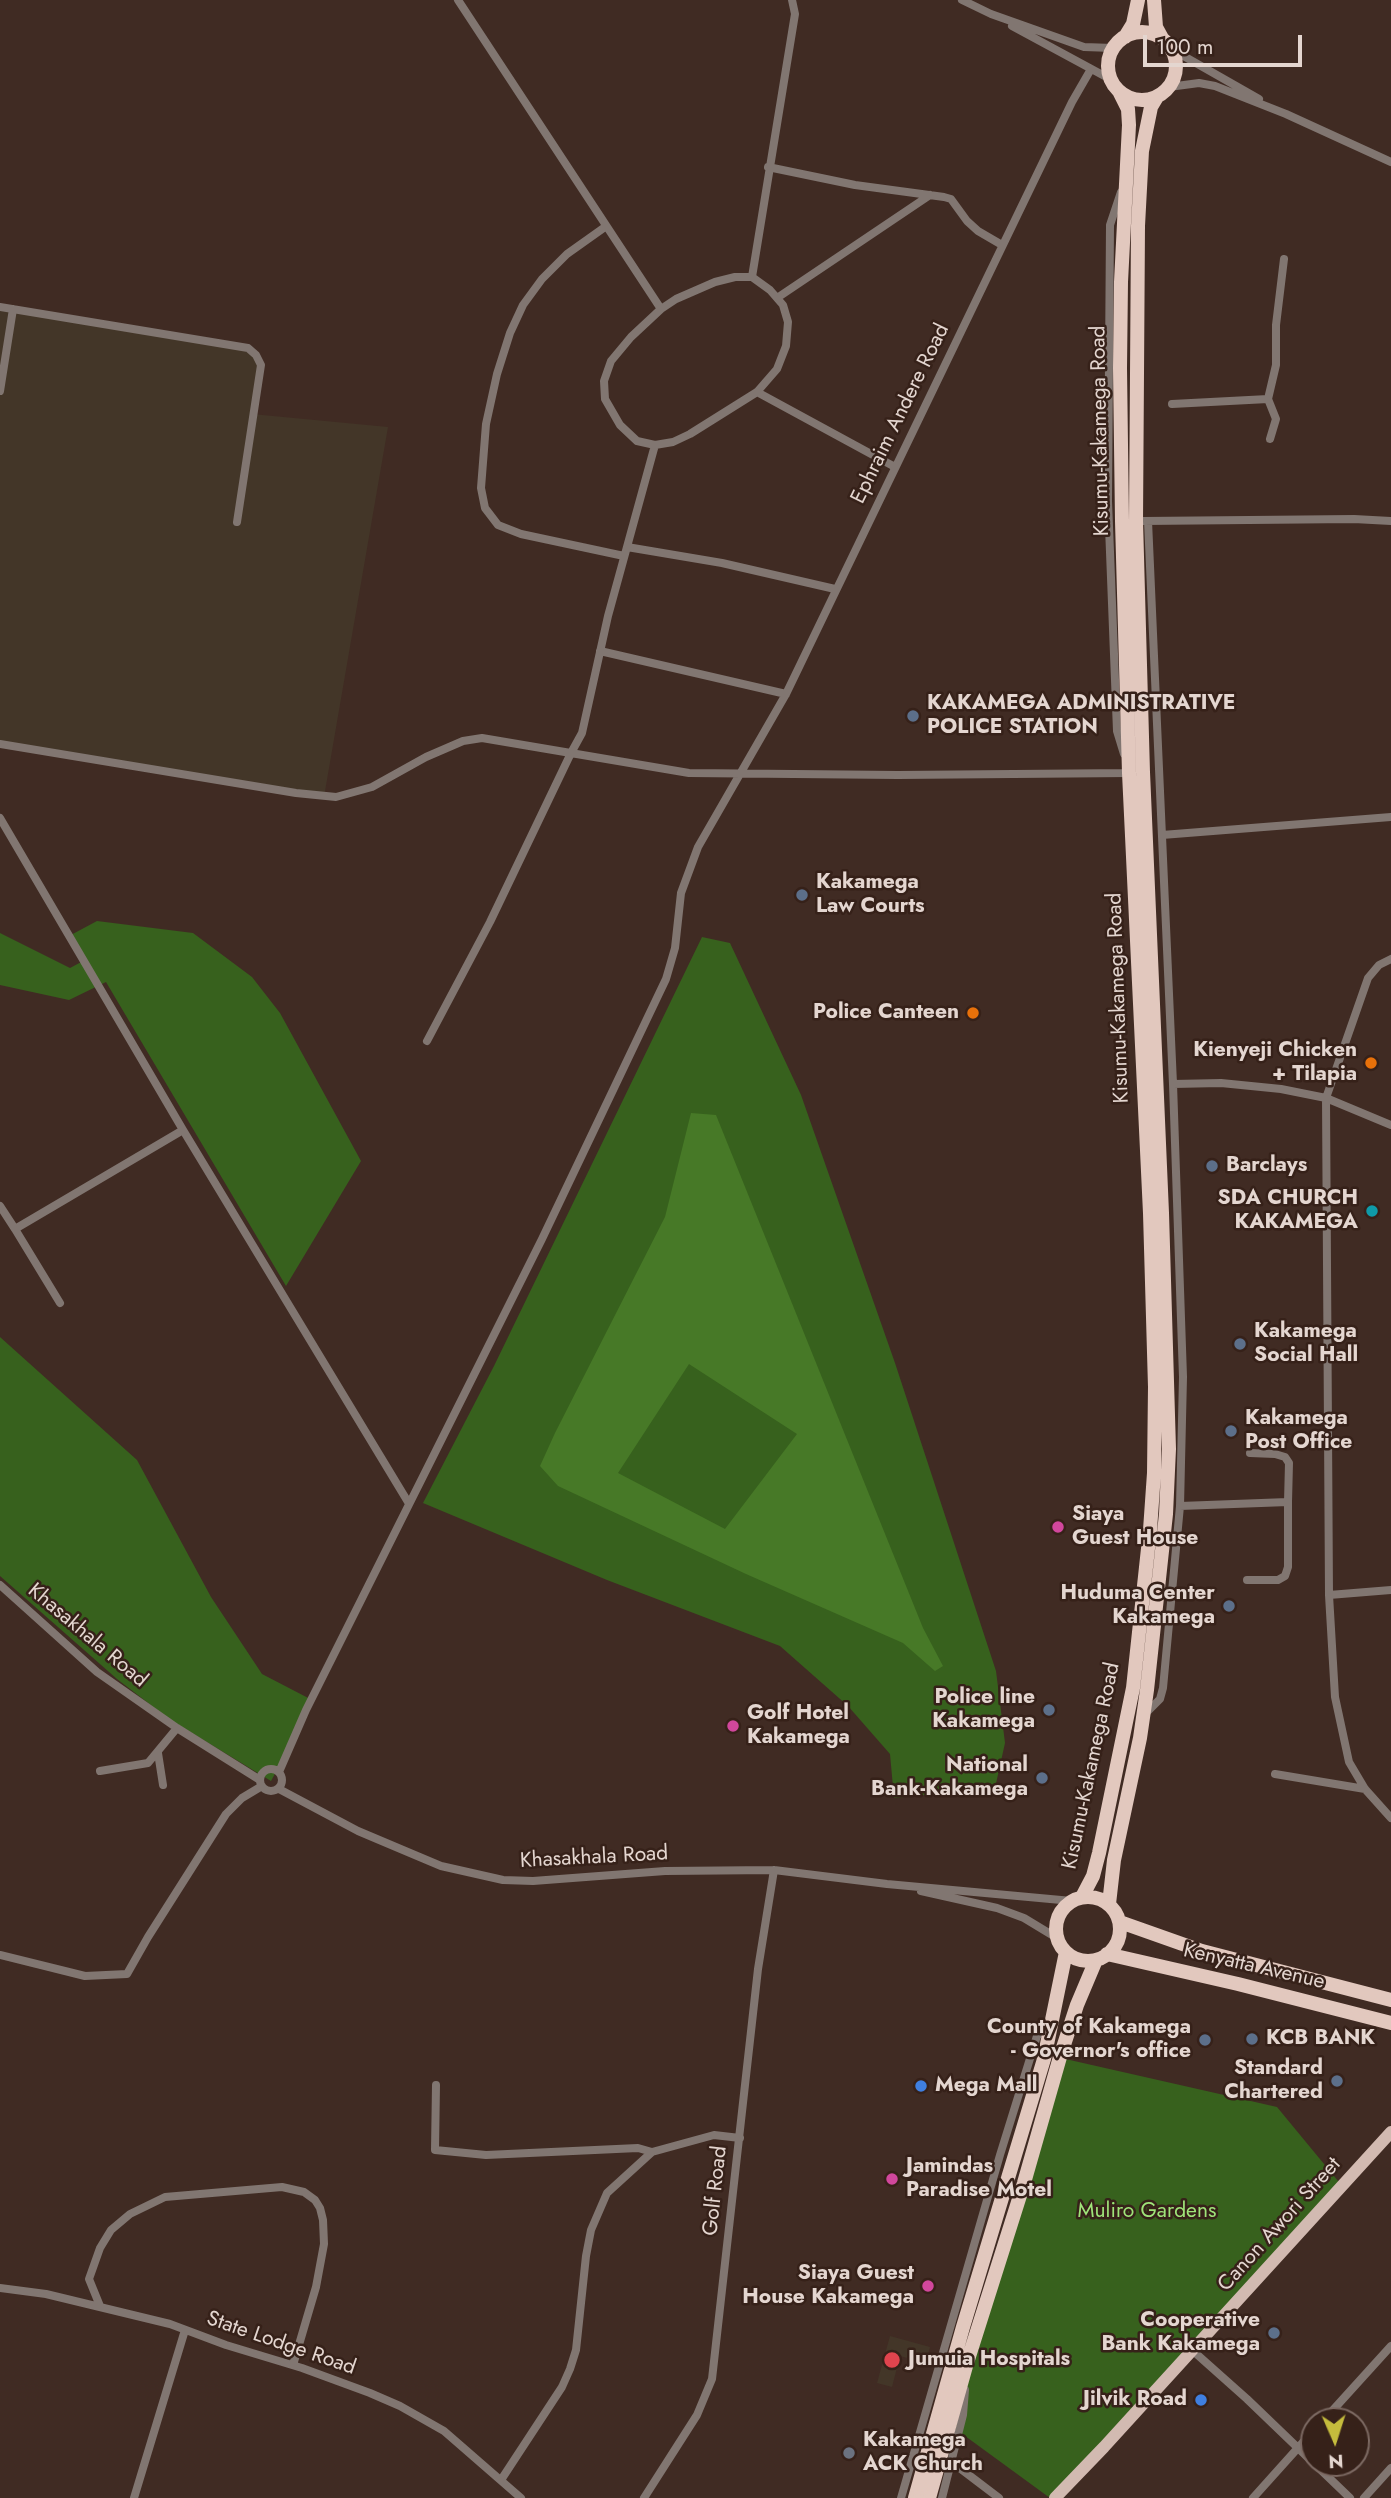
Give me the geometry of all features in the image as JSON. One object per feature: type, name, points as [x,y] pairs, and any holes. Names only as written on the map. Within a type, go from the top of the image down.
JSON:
[{"type":"highway","points":[[1138,0],[1133,24],[1125,37],[1113,48],[1108,63],[1110,79],[1119,92],[1141,100],[1157,97],[1169,88],[1176,73],[1173,50],[1156,27],[1154,0]]},
{"type":"highway","points":[[1125,37],[1148,32],[1162,38]]},
{"type":"highway","name":"Kisumu-Kakamega Road","points":[[1077,1899],[1093,1877],[1133,1688],[1154,1473],[1155,1387],[1150,1213],[1129,773],[1120,368],[1128,109],[1119,92]]},
{"type":"highway","name":"Kisumu-Kakamega Road","points":[[1109,1904],[1114,1860],[1144,1715],[1166,1514],[1169,1449],[1143,772],[1138,226],[1142,151],[1148,115],[1157,97]]},
{"type":"highway","points":[[929,2498],[966,2366],[1073,2018],[1101,1957],[1118,1940],[1120,1922],[1109,1904],[1091,1897],[1077,1899],[1063,1907],[1055,1927],[1057,1938],[1066,1952],[1080,1960],[1101,1957]]},
{"type":"highway","name":"Kenyatta Avenue","points":[[1120,1922],[1202,1951],[1391,2000]]},
{"type":"highway","points":[[1195,1974],[1202,1951]]},
{"type":"highway","points":[[915,2498],[1044,2059],[1066,1952]]},
{"type":"highway","name":"Kenyatta Avenue","points":[[1101,1957],[1195,1974],[1391,2023]]},
{"type":"main road","name":"Canon Awori Street","points":[[1055,2498],[1391,2132]]},
{"type":"street","points":[[458,0],[661,309]]},
{"type":"street","points":[[751,277],[795,14],[792,0]]},
{"type":"street","points":[[962,0],[1110,79]]},
{"type":"street","points":[[991,14],[1084,47],[1113,48]]},
{"type":"street","points":[[1173,50],[1286,114]]},
{"type":"street","name":"Ephraim Andere Road","points":[[279,1772],[306,1710],[542,1239],[666,979],[675,948],[681,893],[698,847],[786,694],[1002,245],[1091,69]]},
{"type":"street","points":[[1169,88],[1199,83],[1214,86],[1286,114],[1391,162]]},
{"type":"street","points":[[768,167],[855,185],[951,200],[978,231],[1002,245]]},
{"type":"street","points":[[776,298],[930,195]]},
{"type":"street","points":[[605,227],[567,254],[542,279],[523,305],[510,333],[497,374],[486,424],[481,488],[485,508],[498,525],[521,534],[722,564],[835,589]]},
{"type":"street","points":[[1270,439],[1276,419],[1268,399],[1276,365],[1276,325],[1284,259]]},
{"type":"street","points":[[734,277],[751,277],[776,298],[783,305],[788,322],[786,346],[777,369],[757,392],[673,442],[655,445],[637,441],[620,425],[605,399],[604,381],[611,361],[631,337],[661,309],[676,299],[734,277]]},
{"type":"street","points":[[0,307],[248,348],[256,355],[261,365],[237,522]]},
{"type":"street","points":[[0,391],[13,309]]},
{"type":"street","points":[[757,392],[895,467]]},
{"type":"street","points":[[1172,404],[1268,399]]},
{"type":"street","points":[[427,1041],[490,922],[582,733],[600,651],[655,445]]},
{"type":"street","points":[[1144,1715],[1160,1699],[1163,1688],[1180,1506],[1183,1377],[1162,835],[1142,521],[1354,519],[1391,522]]},
{"type":"street","points":[[600,651],[786,694]]},
{"type":"street","points":[[0,744],[296,793],[336,797],[372,787],[426,757],[463,741],[482,738],[689,773],[1129,773]]},
{"type":"street","points":[[1162,835],[1391,817]]},
{"type":"street","points":[[0,818],[408,1502]]},
{"type":"street","points":[[1391,959],[1379,965],[1368,978],[1326,1098],[1329,1595],[1335,1697],[1349,1762],[1365,1790],[1391,1818]]},
{"type":"street","points":[[1173,1084],[1221,1083],[1280,1089],[1326,1098],[1391,1125]]},
{"type":"street","points":[[15,1228],[184,1130]]},
{"type":"street","points":[[1161,1192],[1175,1164]]},
{"type":"street","points":[[0,1206],[60,1303]]},
{"type":"street","points":[[1247,1580],[1278,1580],[1285,1576],[1288,1567],[1289,1463],[1285,1457],[1275,1454],[1250,1453]]},
{"type":"street","points":[[1180,1506],[1288,1502]]},
{"type":"street","name":"Khasakhala Road","points":[[0,1585],[97,1672],[261,1783]]},
{"type":"street","points":[[1329,1595],[1391,1590]]},
{"type":"street","points":[[100,1771],[148,1763],[177,1728]]},
{"type":"street","points":[[158,1753],[163,1785]]},
{"type":"street","points":[[0,1955],[85,1976],[127,1974],[226,1814],[261,1783],[266,1771],[273,1769],[279,1772],[283,1779],[279,1789],[267,1791],[261,1783]]},
{"type":"street","points":[[1275,1774],[1365,1790]]},
{"type":"street","name":"Khasakhala Road","points":[[279,1789],[358,1831],[428,1861],[503,1880],[533,1881],[665,1871],[774,1870],[887,1884]]},
{"type":"street","name":"Golf Road","points":[[644,2498],[697,2415],[712,2379],[758,1969],[774,1870]]},
{"type":"street","points":[[887,1884],[1077,1899]]},
{"type":"street","points":[[887,1884],[997,1908],[1024,1918],[1057,1938]]},
{"type":"street","points":[[901,2498],[1037,2036],[1052,2022]]},
{"type":"street","points":[[436,2085],[435,2150],[486,2155],[638,2148],[652,2152]]},
{"type":"street","points":[[501,2480],[562,2387],[570,2369],[576,2350],[591,2230],[607,2193],[652,2152],[714,2136],[740,2138]]},
{"type":"street","points":[[100,2306],[89,2279],[100,2248],[111,2230],[130,2214],[165,2197],[282,2187],[303,2192],[320,2208],[324,2244],[316,2287],[293,2365]]},
{"type":"street","name":"State Lodge Road","points":[[0,2287],[100,2306],[185,2330],[370,2393],[424,2418],[466,2448],[521,2498]]},
{"type":"street","points":[[134,2498],[185,2330]]},
{"type":"street","points":[[1336,2407],[1391,2346]]},
{"type":"street","points":[[1192,2350],[1350,2498]]},
{"type":"street","points":[[945,2496],[963,2415],[966,2366]]},
{"type":"street","points":[[1253,2498],[1300,2445]]},
{"type":"street","points":[[953,2463],[999,2498]]},
{"type":"street","points":[[1364,2498],[1391,2468]]},
{"type":"shaded area","points":[[0,308],[245,349],[259,363],[252,414],[388,427],[324,797],[0,741]]},
{"type":"shaded area","name":"Jumuia Hospitals","points":[[890,2336],[930,2347],[926,2363],[900,2356],[892,2387],[877,2383]]},
{"type":"green space","points":[[97,921],[193,933],[252,977],[280,1013],[361,1161],[286,1286],[106,982],[69,1000],[0,985],[0,933],[70,968],[85,960],[69,936]]},
{"type":"green space","points":[[702,937],[730,943],[801,1095],[895,1363],[996,1671],[1005,1743],[995,1788],[894,1798],[890,1754],[848,1706],[780,1646],[607,1580],[423,1503],[494,1366]]},
{"type":"green space","points":[[691,1113],[716,1115],[923,1628],[943,1666],[935,1671],[903,1643],[746,1574],[558,1486],[540,1466],[665,1217]],"holes":[[[689,1364],[797,1434],[725,1529],[618,1473]]]},
{"type":"green space","points":[[0,1337],[137,1460],[211,1597],[262,1674],[314,1701],[271,1781],[169,1719],[117,1679],[0,1576]]},
{"type":"green space","name":"Muliro Gardens","points":[[1061,2058],[1277,2107],[1343,2187],[1050,2498],[950,2425]]},
{"type":"place","name":"KAKAMEGA ADMINISTRATIVE POLICE STATION","points":[[913,716]]},
{"type":"place","name":"Kakamega Law Courts","points":[[802,895]]},
{"type":"place","name":"Police Canteen","points":[[973,1013]]},
{"type":"place","name":"Kienyeji Chicken + Tilapia","points":[[1371,1063]]},
{"type":"place","name":"Barclays","points":[[1212,1166]]},
{"type":"place","name":"SDA CHURCH KAKAMEGA","points":[[1372,1211]]},
{"type":"place","name":"Kakamega Social Hall","points":[[1240,1344]]},
{"type":"place","name":"Kakamega Post Office","points":[[1231,1431]]},
{"type":"place","name":"Siaya Guest House","points":[[1058,1527]]},
{"type":"place","name":"Huduma Center Kakamega","points":[[1229,1606]]},
{"type":"place","name":"Police line Kakamega","points":[[1049,1710]]},
{"type":"place","name":"Golf Hotel Kakamega","points":[[733,1726]]},
{"type":"place","name":"National Bank-Kakamega","points":[[1042,1778]]},
{"type":"place","name":"KCB BANK","points":[[1252,2039]]},
{"type":"place","name":"County of Kakamega - Governor's office","points":[[1205,2040]]},
{"type":"place","name":"Standard Chartered","points":[[1337,2081]]},
{"type":"place","name":"Mega Mall","points":[[921,2086]]},
{"type":"place","name":"Jamindas Paradise Motel","points":[[892,2179]]},
{"type":"place","name":"Siaya Guest House Kakamega","points":[[928,2286]]},
{"type":"place","name":"Cooperative Bank Kakamega","points":[[1274,2333]]},
{"type":"place","name":"Jumuia Hospitals","points":[[892,2360]]},
{"type":"place","name":"Jilvik Road","points":[[1201,2400]]},
{"type":"place","name":"Kakamega ACK Church","points":[[849,2453]]}]
